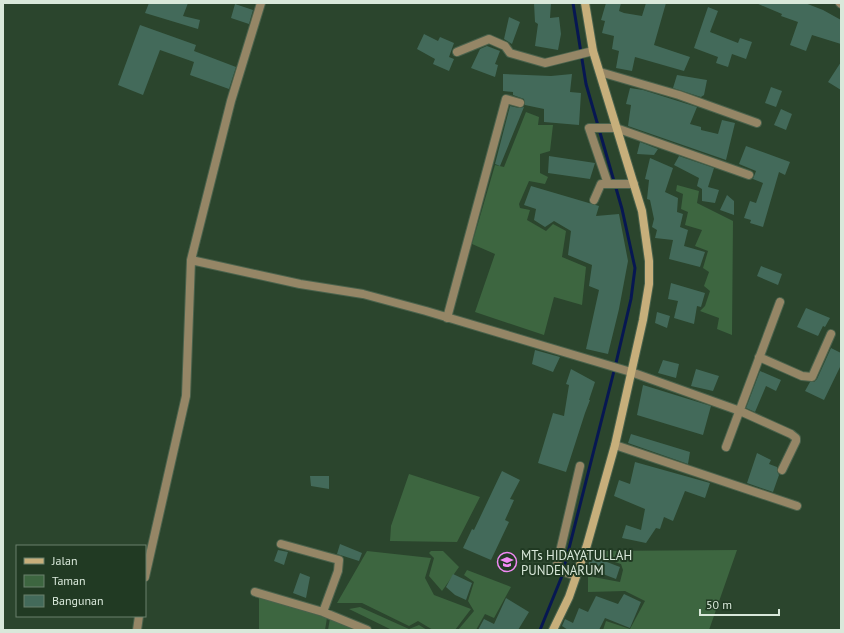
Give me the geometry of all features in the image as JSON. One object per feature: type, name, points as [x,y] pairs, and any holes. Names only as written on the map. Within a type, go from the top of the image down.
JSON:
[{"type":"main road","points":[[553,630],[573,575],[587,545],[614,444],[627,371],[643,320],[649,284],[649,261],[642,211],[600,72],[590,52],[585,3]]},
{"type":"street","points":[[146,573],[186,396],[191,260],[232,101],[261,3]]},
{"type":"street","points":[[457,52],[489,40],[505,46],[510,53],[545,62],[590,52]]},
{"type":"street","points":[[600,72],[679,95],[757,123]]},
{"type":"street","points":[[448,318],[506,99],[520,103]]},
{"type":"street","points":[[609,184],[589,128],[616,128],[749,175]]},
{"type":"street","points":[[594,200],[601,184],[634,184]]},
{"type":"street","points":[[191,260],[300,284],[363,294],[598,362],[740,411],[796,438],[796,441],[782,470]]},
{"type":"street","points":[[726,447],[780,302]]},
{"type":"street","points":[[759,357],[802,376],[812,377],[831,334]]},
{"type":"street","points":[[614,444],[797,506]]},
{"type":"street","points":[[573,575],[556,569],[580,466]]},
{"type":"street","points":[[281,544],[339,560],[338,571],[323,612]]},
{"type":"street","points":[[255,592],[323,612],[367,630]]},
{"type":"street","points":[[137,630],[139,617]]},
{"type":"green space","points":[[526,112],[539,117],[538,125],[553,125],[550,151],[540,154],[540,173],[548,177],[545,184],[529,181],[519,204],[520,208],[530,210],[527,220],[546,231],[553,224],[566,231],[562,257],[586,267],[582,305],[554,297],[544,335],[475,312],[495,254],[472,244],[495,165],[504,167]]},
{"type":"green space","points":[[677,185],[699,191],[697,203],[733,221],[732,335],[717,329],[719,318],[700,311],[705,306],[710,291],[704,286],[709,272],[703,268],[708,251],[695,246],[702,230],[685,225],[688,212],[681,209],[683,194],[676,191]]},
{"type":"green space","points":[[409,474],[480,497],[457,542],[390,541],[391,526]]},
{"type":"green space","points":[[737,550],[709,630],[603,630],[606,621],[630,629],[645,601],[625,591],[588,592],[588,576],[620,582],[623,570],[621,564],[593,555],[594,551]]},
{"type":"green space","points":[[367,551],[431,558],[425,578],[434,595],[471,609],[455,630],[433,630],[418,621],[409,626],[362,603],[337,603]]},
{"type":"green space","points":[[431,551],[443,551],[459,567],[442,591],[429,576],[434,558],[429,553]]},
{"type":"green space","points":[[467,570],[511,587],[494,618],[485,614],[476,630],[458,630],[474,611],[468,601],[474,582],[464,575]]},
{"type":"green space","points":[[259,597],[327,618],[325,630],[259,630]]},
{"type":"green space","points":[[360,607],[409,629],[419,625],[427,630],[392,630],[349,609]]},
{"type":"green space","points":[[330,618],[358,630],[328,630]]},
{"type":"building","points":[[149,3],[188,3],[183,16],[200,20],[198,29],[145,13]]},
{"type":"building","points":[[534,3],[551,3],[550,18],[559,17],[561,34],[558,50],[535,46],[538,24],[535,22]]},
{"type":"building","points":[[606,3],[621,3],[619,11],[642,16],[646,3],[666,3],[654,45],[690,57],[684,71],[635,57],[632,71],[616,68],[619,51],[612,49],[614,36],[602,33],[605,21],[601,20]]},
{"type":"building","points":[[756,3],[805,3],[823,10],[841,20],[841,44],[812,35],[806,51],[790,45],[798,22],[781,16],[782,14]]},
{"type":"building","points":[[235,4],[253,10],[249,24],[231,18]]},
{"type":"building","points":[[708,7],[718,11],[710,32],[738,43],[740,38],[752,42],[746,59],[732,54],[728,67],[716,63],[718,57],[694,48]]},
{"type":"building","points":[[509,17],[520,22],[512,44],[504,39]]},
{"type":"building","points":[[140,25],[196,45],[194,51],[236,67],[229,89],[190,75],[194,62],[160,50],[143,95],[118,85]]},
{"type":"building","points":[[424,34],[438,41],[440,37],[454,43],[449,57],[454,59],[449,71],[433,64],[435,59],[417,49]]},
{"type":"building","points":[[487,46],[500,51],[495,64],[498,65],[495,77],[471,68],[480,49]]},
{"type":"building","points":[[841,62],[841,90],[828,82]]},
{"type":"building","points":[[503,74],[551,76],[572,74],[570,92],[581,93],[579,125],[544,122],[544,109],[525,105],[524,99],[513,95],[513,92],[503,91]]},
{"type":"building","points":[[677,75],[707,80],[704,95],[701,97],[673,88]]},
{"type":"building","points":[[771,87],[782,91],[776,107],[765,103]]},
{"type":"building","points":[[630,88],[643,90],[697,107],[690,124],[701,127],[701,130],[718,134],[722,120],[735,123],[726,160],[628,126],[631,105],[626,104]]},
{"type":"building","points":[[510,106],[519,108],[524,107],[500,166],[495,164]]},
{"type":"building","points":[[781,109],[792,114],[786,130],[774,125]]},
{"type":"building","points":[[640,142],[658,149],[654,155],[637,154]]},
{"type":"building","points":[[746,146],[790,162],[785,175],[779,172],[763,227],[750,223],[751,220],[744,218],[750,201],[756,203],[763,183],[753,179],[756,171],[739,164]]},
{"type":"building","points":[[549,156],[595,163],[590,179],[548,173]]},
{"type":"building","points":[[679,156],[714,168],[708,187],[719,190],[715,203],[702,201],[702,189],[697,186],[699,178],[674,165]]},
{"type":"building","points":[[650,158],[673,168],[665,192],[678,198],[677,212],[683,214],[680,227],[688,230],[684,246],[705,252],[700,267],[669,259],[673,240],[655,238],[657,230],[652,227],[654,219],[650,200],[647,199],[649,180],[645,179]]},
{"type":"building","points":[[531,186],[599,206],[596,216],[619,214],[628,261],[619,309],[608,354],[586,349],[599,290],[589,286],[592,265],[568,255],[571,231],[554,221],[545,227],[534,220],[536,209],[524,205]]},
{"type":"building","points":[[727,195],[734,201],[734,215],[720,210]]},
{"type":"building","points":[[761,266],[782,274],[778,285],[757,276]]},
{"type":"building","points":[[671,283],[705,293],[701,307],[697,306],[694,324],[674,318],[678,301],[668,299]]},
{"type":"building","points":[[806,308],[830,318],[825,327],[823,326],[818,336],[797,327]]},
{"type":"building","points":[[657,312],[670,316],[667,328],[655,323]]},
{"type":"building","points":[[831,348],[841,353],[841,365],[824,400],[805,391],[810,382],[814,382],[817,379]]},
{"type":"building","points":[[535,350],[560,357],[553,372],[532,364]]},
{"type":"building","points":[[663,360],[679,364],[676,378],[658,373]]},
{"type":"building","points":[[571,369],[595,382],[566,472],[538,463],[553,413],[564,416],[569,385],[566,384]]},
{"type":"building","points":[[696,369],[719,376],[713,391],[691,386]]},
{"type":"building","points":[[760,371],[781,380],[776,391],[766,386],[755,412],[746,408]]},
{"type":"building","points":[[643,385],[711,406],[703,435],[637,415]]},
{"type":"building","points":[[631,434],[690,452],[688,464],[628,443]]},
{"type":"building","points":[[757,453],[771,460],[769,464],[777,467],[779,475],[773,492],[747,483]]},
{"type":"building","points":[[635,462],[710,483],[705,498],[685,491],[673,521],[664,517],[660,529],[656,528],[646,543],[622,538],[626,525],[641,530],[645,509],[614,496],[619,480],[630,484]]},
{"type":"building","points":[[502,471],[520,480],[510,499],[514,500],[505,520],[509,522],[491,560],[463,548],[472,529],[474,530]]},
{"type":"building","points":[[310,476],[329,476],[329,489],[311,486]]},
{"type":"building","points":[[340,544],[362,553],[359,561],[337,554]]},
{"type":"building","points":[[278,550],[288,552],[284,565],[274,561]]},
{"type":"building","points":[[591,556],[620,567],[616,579],[587,568]]},
{"type":"building","points":[[300,573],[310,577],[306,598],[293,593]]},
{"type":"building","points":[[453,574],[472,583],[466,600],[455,595],[446,587]]},
{"type":"building","points":[[624,594],[641,602],[630,628],[605,618],[599,630],[568,630],[562,626],[565,619],[573,623],[579,608],[588,612],[596,596],[618,604]]},
{"type":"building","points":[[506,598],[529,612],[518,630],[478,630],[484,619],[494,624]]},
{"type":"waterway","points":[[540,630],[562,576],[616,363],[631,299],[635,268],[622,209],[586,84],[573,3]]},
{"type":"place","name":"MTs HIDAYATULLAH PUNDENARUM","points":[[507,562]]}]
